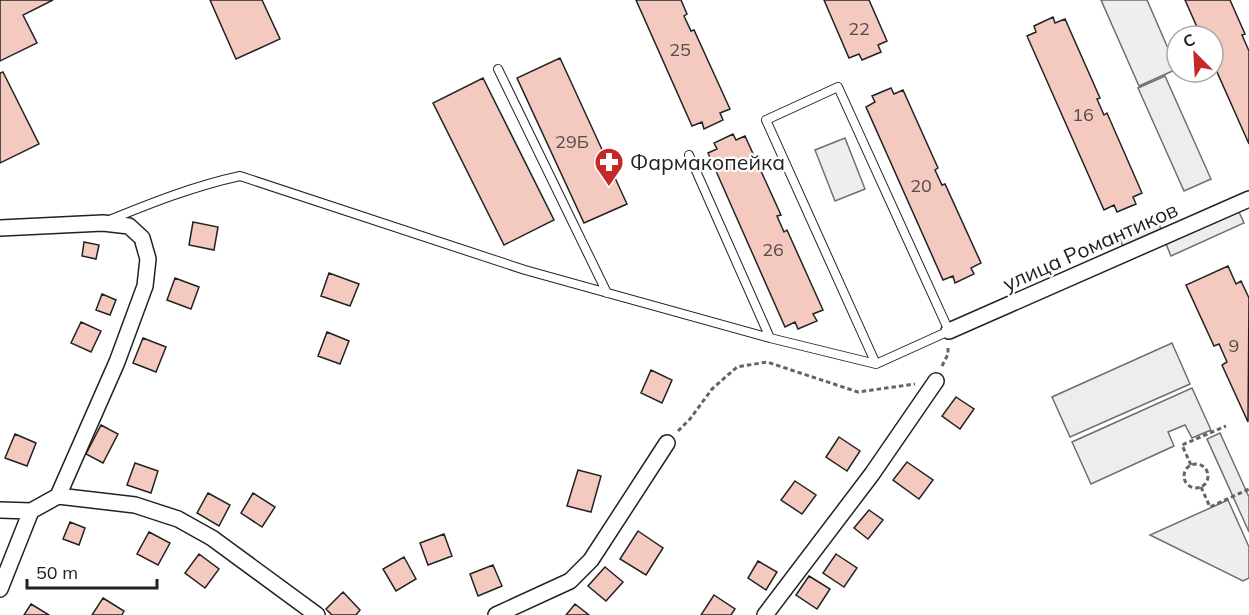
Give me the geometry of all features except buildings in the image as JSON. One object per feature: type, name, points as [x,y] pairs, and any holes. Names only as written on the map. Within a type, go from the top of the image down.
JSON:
[{"type":"street","name":"улица Романтиков","points":[[949,331],[1249,199]]},
{"type":"street","points":[[0,228],[103,223],[129,226],[142,238],[148,259],[145,286],[117,362],[58,496]]},
{"type":"street","points":[[765,615],[872,474],[936,381]]},
{"type":"street","points":[[496,615],[570,581],[591,560],[667,442]]},
{"type":"street","points":[[0,510],[31,511],[58,496],[135,505],[178,519],[212,538],[317,615]]},
{"type":"street","points":[[0,589],[31,511]]},
{"type":"lane","points":[[498,69],[607,293]]},
{"type":"lane","points":[[103,223],[162,198],[240,176],[525,270],[770,339],[876,364],[949,331],[838,87],[766,120],[876,364]]},
{"type":"lane","points":[[689,155],[770,339]]},
{"type":"path","points":[[667,442],[690,419],[712,389],[736,367],[767,362],[858,392],[936,381],[948,354],[949,331]]},
{"type":"path","points":[[1191,465],[1182,446],[1226,426]]},
{"type":"path","points":[[1196,464],[1206,469],[1208,479],[1201,487],[1190,487],[1186,483],[1184,473],[1191,465],[1196,464]]},
{"type":"path","points":[[1201,487],[1210,507],[1249,489]]},
{"type":"shaded area","points":[[1101,0],[1147,0],[1165,41],[1165,74],[1139,86]]},
{"type":"shaded area","points":[[1165,76],[1165,84],[1169,84],[1211,179],[1184,191],[1138,88]]},
{"type":"shaded area","points":[[845,138],[865,189],[835,201],[815,150]]},
{"type":"shaded area","points":[[1239,212],[1244,223],[1171,256],[1166,244]]},
{"type":"shaded area","points":[[1156,217],[1161,229],[1123,246],[1117,234]]},
{"type":"shaded area","points":[[1172,343],[1190,384],[1070,437],[1052,397]]},
{"type":"shaded area","points":[[1192,388],[1211,430],[1192,438],[1185,425],[1168,432],[1174,446],[1091,484],[1072,442]]},
{"type":"shaded area","points":[[1220,433],[1249,497],[1249,532],[1207,439]]},
{"type":"shaded area","points":[[1228,500],[1249,547],[1249,578],[1243,581],[1150,535]]},
{"type":"place","name":"Фармакопейка","points":[[609,188]]}]
